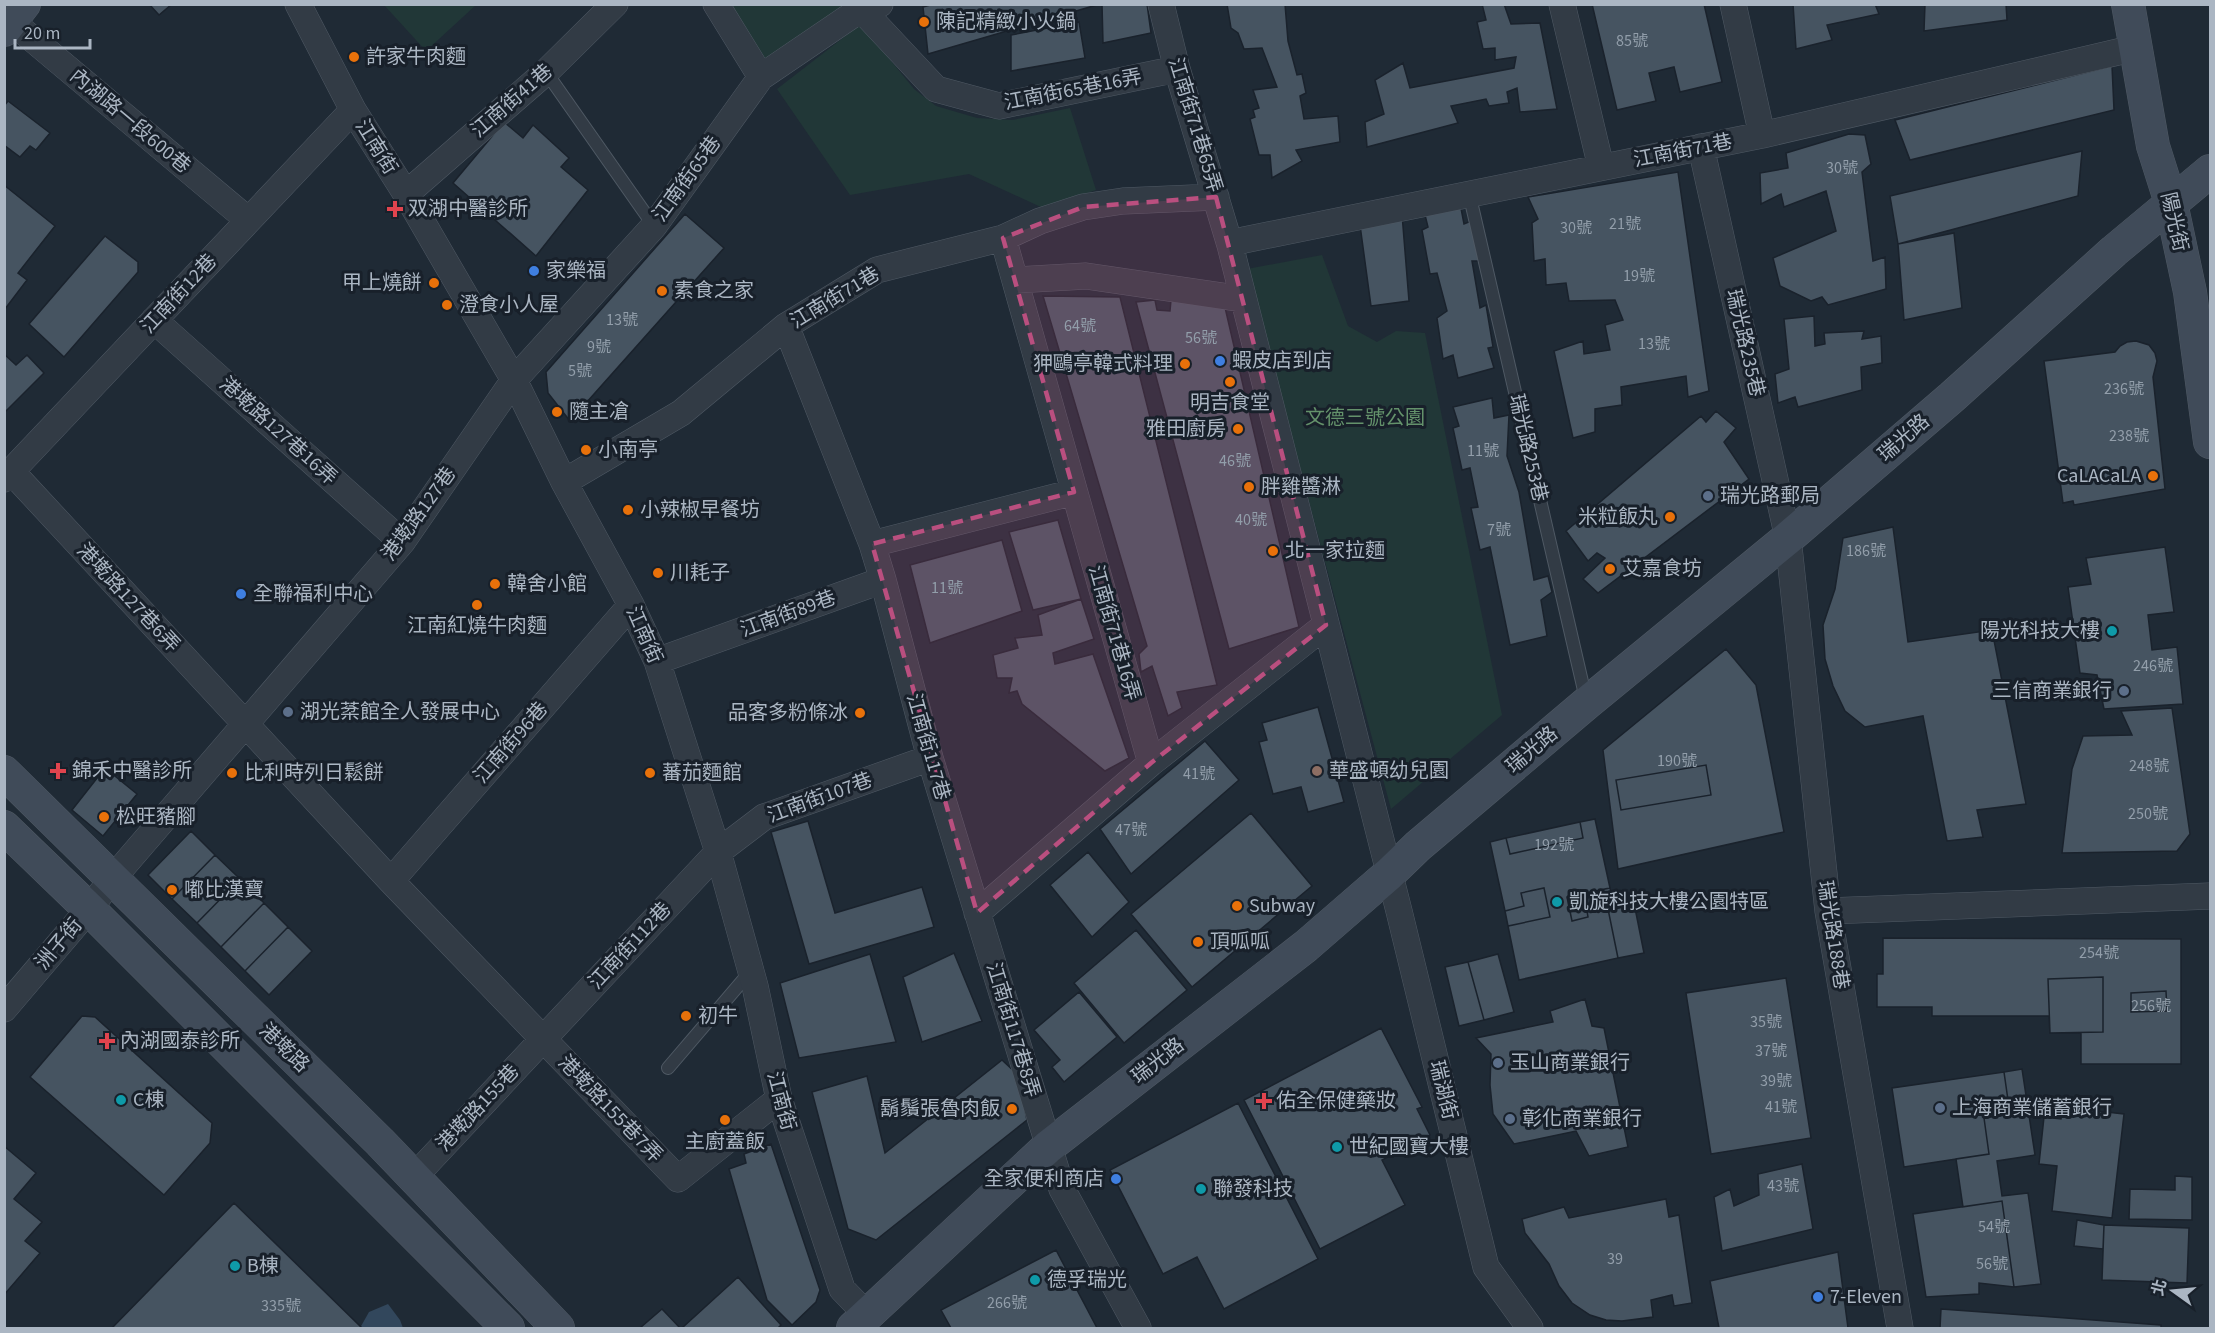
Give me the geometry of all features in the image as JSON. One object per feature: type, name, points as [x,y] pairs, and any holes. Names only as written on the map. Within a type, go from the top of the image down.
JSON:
[{"type":"street","name":"江南街41巷","points":[[406,194],[546,72],[615,4]]},
{"type":"street","points":[[716,4],[761,77]]},
{"type":"street","name":"江南街71巷65弄","points":[[1161,4],[1177,69],[1230,245]]},
{"type":"street","points":[[1562,4],[1601,167]]},
{"type":"street","points":[[1733,4],[1762,135]]},
{"type":"street","name":"陽光街","points":[[2128,4],[2153,146],[2171,203],[2190,292],[2210,436]]},
{"type":"street","name":"江南街","points":[[300,6],[353,110],[406,194],[514,380],[564,482],[631,605],[657,661],[718,852],[751,971],[779,1099],[842,1289],[860,1322]]},
{"type":"street","name":"江南街65巷","points":[[514,380],[654,226],[761,77],[867,6]]},
{"type":"street","name":"江南街65巷16弄","points":[[867,6],[936,89],[999,106],[1177,69]]},
{"type":"street","name":"內湖路一段600巷","points":[[13,18],[248,220]]},
{"type":"street","name":"江南街71巷","points":[[1230,245],[1244,240],[1469,193],[1762,135],[2119,54],[2135,48]]},
{"type":"street","name":"江南街12巷","points":[[8,475],[353,110]]},
{"type":"street","name":"瑞光路235巷","points":[[1701,147],[1788,538]]},
{"type":"street","name":"瑞光路","points":[[860,1322],[1048,1147],[1306,946],[1418,846],[1788,538],[2171,203],[2211,171]]},
{"type":"street","name":"江南街71巷","points":[[564,482],[681,413],[786,326],[877,270],[1003,238],[1040,221],[1083,207],[1123,201],[1216,197]]},
{"type":"street","name":"江南街71巷16弄","points":[[1003,238],[1152,763]]},
{"type":"street","points":[[1230,245],[1389,874]]},
{"type":"street","points":[[1016,280],[1086,276],[1243,299]]},
{"type":"street","name":"港墘路127巷16弄","points":[[154,320],[402,542]]},
{"type":"street","points":[[786,326],[872,544],[883,580]]},
{"type":"street","name":"港墘路127巷","points":[[113,878],[402,542],[514,380]]},
{"type":"street","name":"港墘路127巷6弄","points":[[8,475],[244,724]]},
{"type":"street","points":[[872,544],[1074,492]]},
{"type":"street","name":"瑞光路188巷","points":[[1788,538],[1828,911],[1900,1329]]},
{"type":"street","name":"江南街89巷","points":[[657,661],[883,580]]},
{"type":"street","name":"江南街117巷","points":[[883,580],[930,758],[977,913]]},
{"type":"street","name":"江南街96巷","points":[[391,880],[631,605]]},
{"type":"street","points":[[977,913],[1152,763],[1326,625]]},
{"type":"street","points":[[244,724],[543,1039]]},
{"type":"street","name":"江南街107巷","points":[[718,852],[764,817],[930,758]]},
{"type":"street","name":"港墘路","points":[[4,772],[380,1142],[558,1329]]},
{"type":"street","name":"港墘路","points":[[4,827],[89,909],[508,1329]]},
{"type":"street","name":"江南街112巷","points":[[543,1039],[718,852]]},
{"type":"street","name":"瑞湖街","points":[[1389,874],[1486,1267],[1530,1329]]},
{"type":"street","name":"洲子街","points":[[4,1009],[113,878]]},
{"type":"street","points":[[1828,911],[2211,896]]},
{"type":"street","name":"江南街117巷8弄","points":[[977,913],[1062,1189],[1138,1329]]},
{"type":"street","name":"港墘路155巷","points":[[414,1177],[543,1039]]},
{"type":"street","name":"港墘路155巷7弄","points":[[543,1039],[678,1179],[779,1099]]},
{"type":"lane","points":[[546,72],[654,226]]},
{"type":"lane","name":"瑞光路253巷","points":[[1469,193],[1587,704]]},
{"type":"lane","points":[[668,1068],[751,971]]},
{"type":"highlighted area","points":[[1216,197],[1326,625],[1151,763],[977,913],[872,544],[1074,492],[1003,238],[1083,207]]},
{"type":"green space","points":[[859,4],[762,60],[726,5]]},
{"type":"green space","points":[[384,5],[476,5],[426,51]]},
{"type":"green space","points":[[861,24],[914,89],[936,106],[977,118],[1013,120],[1070,108],[1096,190],[1043,208],[969,174],[850,195],[777,89]]},
{"type":"green space","name":"文德三號公園","points":[[1322,255],[1348,326],[1377,342],[1396,331],[1425,333],[1502,715],[1391,809],[1247,269]]},
{"type":"water","points":[[388,1304],[403,1328],[360,1328],[369,1312]]},
{"type":"building","points":[[149,4],[172,4],[159,15]]},
{"type":"building","points":[[934,4],[1100,4],[928,54],[923,7]]},
{"type":"building","points":[[1102,4],[1147,4],[1151,33],[1103,43]]},
{"type":"building","points":[[1227,4],[1285,4],[1288,41],[1297,75],[1302,74],[1306,93],[1300,96],[1304,119],[1338,116],[1340,142],[1296,150],[1302,161],[1272,178],[1270,155],[1259,155],[1250,119],[1255,117],[1253,110],[1259,108],[1253,90],[1277,87],[1262,48],[1244,49],[1238,33],[1231,28]]},
{"type":"building","points":[[1482,4],[1504,4],[1511,24],[1540,23],[1557,109],[1520,112],[1517,88],[1507,92],[1509,103],[1489,106],[1486,99],[1451,106],[1458,123],[1367,147],[1365,122],[1384,114],[1375,80],[1403,63],[1410,88],[1514,68],[1516,57],[1495,60],[1495,48],[1483,49],[1477,22],[1486,20]]},
{"type":"building","points":[[1592,4],[1704,4],[1722,82],[1680,92],[1674,67],[1649,73],[1656,101],[1617,110]]},
{"type":"building","points":[[1793,4],[1875,4],[1879,14],[1827,25],[1832,40],[1796,49]]},
{"type":"building","points":[[1925,4],[2006,4],[2007,20],[1924,31]]},
{"type":"building","points":[[1079,22],[1085,58],[1011,71],[1011,35]]},
{"type":"building","points":[[2112,66],[2114,110],[1910,160],[1895,120]]},
{"type":"building","points":[[8,101],[50,133],[36,150],[30,146],[20,157],[4,145],[4,106]]},
{"type":"building","points":[[504,122],[523,138],[533,125],[569,158],[561,167],[588,190],[536,256],[453,183]]},
{"type":"building","points":[[1849,134],[1865,135],[1871,164],[1862,172],[1873,261],[1885,257],[1886,289],[1828,305],[1822,297],[1811,301],[1780,286],[1773,258],[1836,231],[1826,191],[1784,207],[1781,194],[1761,204],[1760,173],[1788,168],[1786,153]]},
{"type":"building","points":[[2082,151],[2078,196],[1898,244],[1890,196]]},
{"type":"building","points":[[1678,172],[1709,391],[1688,397],[1686,376],[1621,387],[1622,405],[1595,409],[1595,432],[1573,438],[1554,351],[1583,341],[1584,354],[1610,350],[1605,325],[1623,320],[1615,300],[1569,301],[1566,283],[1546,285],[1545,259],[1534,261],[1532,223],[1538,219],[1528,197]]},
{"type":"building","points":[[4,185],[55,226],[18,273],[27,280],[5,309]]},
{"type":"building","points":[[1460,203],[1464,224],[1471,221],[1479,261],[1472,261],[1480,308],[1486,305],[1493,347],[1488,348],[1494,368],[1458,378],[1453,355],[1443,359],[1437,318],[1447,311],[1437,273],[1430,274],[1422,230],[1428,227],[1423,207]]},
{"type":"building","points":[[685,214],[724,248],[570,421],[548,393],[546,372]]},
{"type":"building","points":[[1402,214],[1409,301],[1371,306],[1360,225]]},
{"type":"building","points":[[1954,233],[1962,308],[1904,320],[1898,244]]},
{"type":"building","points":[[105,236],[138,262],[138,272],[64,357],[29,324]]},
{"type":"building","points":[[1043,296],[1120,297],[1217,685],[1177,692],[1182,708],[1168,716],[1152,666],[1141,672],[1139,654],[1147,646]]},
{"type":"building","points":[[1155,300],[1157,310],[1170,311],[1171,300],[1224,303],[1299,627],[1229,649],[1136,302]]},
{"type":"building","points":[[1814,316],[1815,346],[1825,344],[1824,333],[1864,331],[1862,339],[1881,336],[1882,363],[1861,367],[1862,390],[1798,407],[1795,397],[1778,403],[1775,374],[1789,369],[1784,319]]},
{"type":"building","points":[[2136,341],[2149,345],[2157,361],[2153,377],[2165,489],[2074,505],[2073,501],[2063,503],[2044,361],[2115,352],[2127,342]]},
{"type":"building","points":[[4,354],[16,365],[27,355],[44,373],[4,413]]},
{"type":"building","points":[[1492,398],[1494,418],[1509,415],[1507,456],[1519,492],[1534,580],[1548,576],[1552,592],[1541,600],[1547,636],[1510,645],[1490,547],[1480,550],[1471,508],[1478,507],[1470,468],[1462,470],[1453,428],[1459,426],[1453,407]]},
{"type":"building","points":[[1716,411],[1736,428],[1724,442],[1749,479],[1598,593],[1583,579],[1605,558],[1597,553],[1588,561],[1566,531],[1701,416],[1706,422]]},
{"type":"building","points":[[1058,520],[1081,599],[1033,610],[1009,532]]},
{"type":"building","points":[[1893,527],[1908,642],[1992,630],[2026,804],[1977,810],[1983,837],[1947,841],[1923,716],[1865,727],[1845,711],[1833,686],[1825,659],[1823,625],[1835,589],[1843,538]]},
{"type":"building","points":[[1002,540],[1022,611],[930,643],[910,565]]},
{"type":"building","name":"陽光科技大樓","points":[[2165,547],[2174,612],[2148,615],[2152,650],[2177,647],[2183,704],[2104,709],[2097,675],[2080,673],[2068,587],[2091,584],[2086,558]]},
{"type":"building","points":[[1081,599],[1094,639],[1053,653],[1055,664],[1093,654],[1129,758],[1105,771],[1022,704],[1017,691],[1009,693],[1012,678],[997,678],[993,655],[1018,648],[1015,638],[1042,635],[1038,615]]},
{"type":"building","points":[[1726,649],[1756,685],[1784,832],[1618,869],[1603,750]]},
{"type":"building","points":[[1318,707],[1344,802],[1308,812],[1301,787],[1273,794],[1259,742],[1267,740],[1262,723]]},
{"type":"building","points":[[2172,708],[2190,834],[2177,851],[2062,853],[2072,769],[2083,736],[2132,735],[2121,711]]},
{"type":"building","points":[[1205,741],[1239,780],[1131,874],[1100,829]]},
{"type":"building","points":[[1706,765],[1711,795],[1621,810],[1616,780]]},
{"type":"building","points":[[105,768],[137,794],[103,836],[72,810]]},
{"type":"building","points":[[1251,813],[1312,886],[1192,987],[1131,914]]},
{"type":"building","name":"凱旋科技大樓公園特區","points":[[1595,819],[1610,888],[1567,897],[1572,921],[1588,917],[1587,911],[1608,909],[1618,958],[1519,980],[1508,926],[1550,917],[1544,888],[1521,893],[1524,906],[1505,911],[1490,842],[1506,838],[1510,854],[1583,838],[1580,822]]},
{"type":"building","points":[[808,821],[835,913],[922,887],[934,927],[809,964],[771,832]]},
{"type":"building","points":[[1580,822],[1583,838],[1510,854],[1506,838]]},
{"type":"building","points":[[191,831],[215,855],[172,899],[148,875]]},
{"type":"building","points":[[1088,852],[1129,902],[1092,937],[1050,885]]},
{"type":"building","points":[[215,855],[240,879],[197,923],[172,899]]},
{"type":"building","points":[[240,879],[264,903],[221,947],[197,923]]},
{"type":"building","points":[[1544,888],[1550,917],[1508,926],[1505,911],[1524,906],[1521,893]]},
{"type":"building","points":[[1610,888],[1614,906],[1587,911],[1588,917],[1572,921],[1567,897]]},
{"type":"building","points":[[264,903],[288,927],[245,971],[221,947]]},
{"type":"building","points":[[1634,903],[1644,953],[1618,958],[1608,909]]},
{"type":"building","points":[[288,927],[312,951],[269,995],[245,971]]},
{"type":"building","points":[[1136,930],[1187,990],[1124,1043],[1074,983]]},
{"type":"building","points":[[1883,938],[2181,939],[2181,1064],[2081,1064],[2081,1033],[2050,1033],[2049,1016],[1932,1016],[1932,1007],[1877,1007],[1877,974],[1883,974]]},
{"type":"building","points":[[954,953],[982,1021],[922,1042],[903,977]]},
{"type":"building","points":[[870,954],[896,1042],[799,1058],[780,983]]},
{"type":"building","points":[[1498,954],[1514,1012],[1484,1020],[1468,962]]},
{"type":"building","points":[[1468,962],[1484,1020],[1459,1026],[1445,967]]},
{"type":"building","points":[[2103,977],[2103,1032],[2050,1033],[2048,979]]},
{"type":"building","points":[[1786,978],[1811,1138],[1711,1154],[1686,993]]},
{"type":"building","points":[[2166,991],[2167,1011],[2131,1012],[2131,993]]},
{"type":"building","points":[[1079,992],[1117,1037],[1064,1082],[1052,1067],[1060,1060],[1034,1030]]},
{"type":"building","points":[[1585,999],[1592,1026],[1604,1028],[1628,1147],[1589,1156],[1576,1131],[1514,1144],[1493,1114],[1490,1085],[1491,1054],[1476,1038],[1553,1022],[1550,1011]]},
{"type":"building","name":"C棟","points":[[82,1016],[95,1017],[212,1123],[210,1143],[164,1195],[30,1077]]},
{"type":"building","name":"世紀國寶大樓","points":[[1381,1028],[1422,1107],[1417,1109],[1430,1135],[1382,1160],[1405,1205],[1320,1249],[1244,1100]]},
{"type":"building","points":[[1002,1060],[1018,1075],[1027,1120],[876,1240],[848,1229],[812,1092],[867,1076],[885,1153]]},
{"type":"building","points":[[2022,1069],[2035,1155],[1997,1161],[2002,1196],[2028,1193],[2041,1284],[2014,1287],[2002,1201],[1963,1207],[1956,1159],[1989,1154],[1984,1118],[2010,1114],[2004,1072]]},
{"type":"building","points":[[2004,1072],[2010,1114],[1984,1118],[1989,1154],[1904,1167],[1892,1088]]},
{"type":"building","name":"聯發科技","points":[[1238,1103],[1318,1259],[1224,1309],[1197,1257],[1163,1274],[1110,1170]]},
{"type":"building","points":[[2063,1107],[2124,1114],[2112,1218],[2052,1211],[2057,1166],[2039,1164],[2044,1117],[2061,1119]]},
{"type":"building","points":[[771,1144],[820,1290],[816,1302],[792,1325],[767,1300],[729,1169],[746,1163],[744,1154]]},
{"type":"building","points":[[4,1146],[36,1173],[14,1199],[42,1222],[25,1241],[40,1253],[4,1295]]},
{"type":"building","points":[[1802,1164],[1813,1229],[1722,1251],[1714,1197],[1730,1189],[1734,1206],[1759,1195],[1758,1174]]},
{"type":"building","points":[[2175,1176],[2192,1177],[2192,1220],[2129,1219],[2130,1189],[2175,1190]]},
{"type":"building","points":[[1666,1199],[1669,1217],[1679,1215],[1692,1303],[1674,1306],[1672,1295],[1651,1300],[1653,1317],[1622,1321],[1606,1320],[1590,1315],[1572,1303],[1559,1286],[1549,1264],[1525,1233],[1522,1219],[1564,1207],[1569,1218]]},
{"type":"building","points":[[2002,1201],[2014,1287],[1979,1283],[1979,1294],[1926,1297],[1913,1214]]},
{"type":"building","name":"B棟","points":[[234,1203],[362,1328],[112,1328]]},
{"type":"building","points":[[2077,1220],[2104,1225],[2103,1249],[2074,1246]]},
{"type":"building","points":[[2104,1225],[2189,1228],[2187,1283],[2102,1280]]},
{"type":"building","name":"德孚瑞光","points":[[1056,1250],[1097,1328],[951,1328],[941,1310]]},
{"type":"building","points":[[1838,1252],[1848,1328],[1719,1328],[1710,1281]]},
{"type":"building","points":[[738,1277],[781,1325],[778,1328],[682,1328]]},
{"type":"building","points":[[662,1309],[680,1328],[640,1328]]},
{"type":"building","points":[[1941,1309],[2161,1325],[2161,1328],[1940,1328]]},
{"type":"place","name":"陳記精緻小火鍋","points":[[924,22]]},
{"type":"place","name":"許家牛肉麵","points":[[354,57]]},
{"type":"place","name":"双湖中醫診所","points":[[395,209]]},
{"type":"place","name":"家樂福","points":[[534,271]]},
{"type":"place","name":"甲上燒餅","points":[[434,283]]},
{"type":"place","name":"素食之家","points":[[662,291]]},
{"type":"place","name":"澄食小人屋","points":[[447,305]]},
{"type":"place","name":"蝦皮店到店","points":[[1220,361]]},
{"type":"place","name":"狎鷗亭韓式料理","points":[[1185,364]]},
{"type":"place","name":"明吉食堂","points":[[1230,382]]},
{"type":"place","name":"隨主凔","points":[[557,412]]},
{"type":"place","name":"雅田廚房","points":[[1238,429]]},
{"type":"place","name":"小南亭","points":[[586,450]]},
{"type":"place","name":"CaLACaLA","points":[[2153,476]]},
{"type":"place","name":"胖雞醬淋","points":[[1249,487]]},
{"type":"place","name":"瑞光路郵局","points":[[1708,496]]},
{"type":"place","name":"小辣椒早餐坊","points":[[628,510]]},
{"type":"place","name":"米粒飯丸","points":[[1670,517]]},
{"type":"place","name":"北一家拉麵","points":[[1273,551]]},
{"type":"place","name":"艾嘉食坊","points":[[1610,569]]},
{"type":"place","name":"川耗子","points":[[658,573]]},
{"type":"place","name":"韓舍小館","points":[[495,584]]},
{"type":"place","name":"全聯福利中心","points":[[241,594]]},
{"type":"place","name":"江南紅燒牛肉麵","points":[[477,605]]},
{"type":"place","name":"陽光科技大樓","points":[[2112,631]]},
{"type":"place","name":"三信商業銀行","points":[[2124,691]]},
{"type":"place","name":"湖光棻館全人發展中心","points":[[288,712]]},
{"type":"place","name":"品客多粉條冰","points":[[860,713]]},
{"type":"place","name":"錦禾中醫診所","points":[[58,771]]},
{"type":"place","name":"華盛頓幼兒園","points":[[1317,771]]},
{"type":"place","name":"比利時列日鬆餅","points":[[232,773]]},
{"type":"place","name":"蕃茄麵館","points":[[650,773]]},
{"type":"place","name":"松旺豬腳","points":[[104,817]]},
{"type":"place","name":"嘟比漢寶","points":[[172,890]]},
{"type":"place","name":"凱旋科技大樓公園特區","points":[[1557,902]]},
{"type":"place","name":"Subway","points":[[1237,906]]},
{"type":"place","name":"頂呱呱","points":[[1198,942]]},
{"type":"place","name":"初牛","points":[[686,1016]]},
{"type":"place","name":"內湖國泰診所","points":[[107,1041]]},
{"type":"place","name":"玉山商業銀行","points":[[1498,1063]]},
{"type":"place","name":"C棟","points":[[121,1100]]},
{"type":"place","name":"佑全保健藥妝","points":[[1264,1101]]},
{"type":"place","name":"上海商業儲蓄銀行","points":[[1940,1108]]},
{"type":"place","name":"鬍鬚張魯肉飯","points":[[1012,1109]]},
{"type":"place","name":"彰化商業銀行","points":[[1510,1119]]},
{"type":"place","name":"主廚蓋飯","points":[[725,1120]]},
{"type":"place","name":"世紀國寶大樓","points":[[1337,1147]]},
{"type":"place","name":"全家便利商店","points":[[1116,1179]]},
{"type":"place","name":"聯發科技","points":[[1201,1189]]},
{"type":"place","name":"B棟","points":[[235,1266]]},
{"type":"place","name":"德孚瑞光","points":[[1035,1280]]},
{"type":"place","name":"7-Eleven","points":[[1818,1297]]}]
